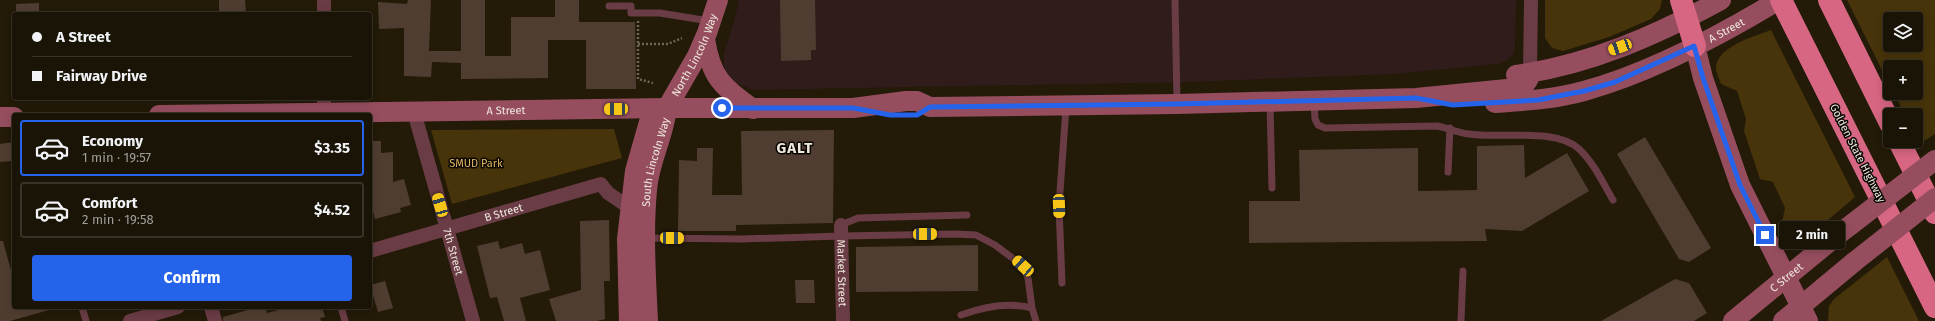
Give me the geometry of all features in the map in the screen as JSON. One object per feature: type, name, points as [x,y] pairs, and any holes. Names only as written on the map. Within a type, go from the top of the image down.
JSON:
[{"type":"highway","name":"Golden State Highway","points":[[1780,0],[1935,307]]},
{"type":"highway","points":[[1829,0],[1883,109]]},
{"type":"highway","points":[[1684,9],[1694,46]]},
{"type":"highway","points":[[1902,148],[1935,213]]},
{"type":"main road","name":"North Lincoln Way","points":[[667,108],[708,30],[718,0]]},
{"type":"main road","name":"A Street","points":[[1416,98],[1452,84],[1530,73],[1597,56],[1650,36],[1684,9],[1721,0]]},
{"type":"main road","name":"A Street","points":[[290,113],[324,106],[414,112],[667,108],[853,108],[892,102],[917,102],[930,107],[1177,104],[1416,98],[1453,105],[1538,100],[1584,91],[1615,82],[1694,46],[1780,0]]},
{"type":"main road","points":[[708,30],[708,59],[720,83],[753,109]]},
{"type":"main road","points":[[1694,46],[1703,78],[1740,185],[1804,314]]},
{"type":"main road","name":"South Lincoln Way","points":[[629,321],[627,261],[630,208],[635,171],[649,122],[667,108]]},
{"type":"main road","name":"South Lincoln Way","points":[[648,321],[646,238],[647,189],[659,141],[665,125],[667,108]]},
{"type":"main road","points":[[0,117],[12,117]]},
{"type":"main road","name":"C Street","points":[[1733,321],[1839,234],[1935,160]]},
{"type":"main road","points":[[1784,321],[1804,314],[1854,262],[1935,198]]},
{"type":"street","points":[[324,0],[324,12]]},
{"type":"street","points":[[1530,73],[1531,0]]},
{"type":"street","name":"7th Street","points":[[414,112],[474,321]]},
{"type":"street","name":"B Street","points":[[372,250],[601,184],[608,193],[630,208]]},
{"type":"street","name":"Market Street","points":[[841,230],[843,321]]},
{"type":"street","points":[[130,321],[171,309]]},
{"type":"street","points":[[212,309],[215,321]]},
{"type":"lane","points":[[1175,0],[1177,104]]},
{"type":"lane","points":[[609,6],[631,6],[631,13],[660,13],[708,30]]},
{"type":"lane","points":[[1270,101],[1272,188]]},
{"type":"lane","points":[[1314,101],[1315,119],[1318,125],[1325,128],[1437,126],[1450,128],[1470,135],[1544,137],[1566,141],[1579,149],[1594,168],[1613,200]]},
{"type":"lane","points":[[1062,283],[1059,206],[1067,106]]},
{"type":"lane","points":[[1448,172],[1450,128]]},
{"type":"lane","points":[[841,230],[858,218],[967,216]]},
{"type":"lane","points":[[646,238],[743,240],[841,230],[976,235],[995,245],[1023,266],[1028,278],[1032,308],[1036,321]]},
{"type":"lane","points":[[1461,321],[1463,271]]},
{"type":"lane","points":[[961,315],[976,309],[1018,304],[1032,308]]},
{"type":"lane","points":[[83,309],[86,321]]},
{"type":"lane","points":[[342,309],[345,321]]},
{"type":"path","points":[[638,21],[638,79],[653,83]]},
{"type":"path","points":[[638,44],[668,44],[682,38]]},
{"type":"shaded area","points":[[739,0],[1516,0],[1515,48],[1514,54],[1507,60],[1498,64],[1393,74],[1187,82],[753,90],[736,83],[727,73],[724,66],[724,53]]},
{"type":"green space","points":[[1545,0],[1662,0],[1660,9],[1651,19],[1609,37],[1563,51],[1552,48],[1545,38]]},
{"type":"green space","points":[[1847,0],[1935,0],[1935,134],[1923,142],[1923,108],[1902,108],[1898,100],[1923,100],[1923,60],[1883,60],[1883,72]]},
{"type":"green space","points":[[1771,30],[1855,197],[1801,243],[1789,245],[1781,227],[1785,208],[1773,182],[1760,179],[1744,131],[1746,119],[1737,91],[1721,84],[1716,69],[1717,61],[1722,54],[1729,49],[1746,39]]},
{"type":"green space","name":"SMUD Park","points":[[614,129],[622,158],[452,204],[431,130]]},
{"type":"green space","points":[[1887,257],[1919,321],[1828,321],[1829,306],[1834,299]]},
{"type":"building","points":[[219,0],[245,0],[246,12],[219,12]]},
{"type":"building","points":[[408,0],[431,0],[429,51],[461,51],[461,0],[485,0],[485,56],[511,56],[511,17],[555,17],[555,0],[579,0],[579,22],[635,22],[636,89],[586,89],[586,40],[548,40],[548,78],[461,79],[461,63],[432,62],[431,77],[404,76],[404,28],[379,29],[378,2],[407,4]]},
{"type":"building","points":[[780,0],[815,0],[816,50],[811,50],[811,60],[781,61]]},
{"type":"building","points":[[39,3],[39,12],[16,12],[16,4]]},
{"type":"building","points":[[834,130],[833,223],[736,225],[736,231],[678,231],[679,160],[697,161],[697,148],[713,148],[712,195],[742,195],[741,131]]},
{"type":"building","points":[[1645,137],[1711,248],[1689,262],[1679,259],[1617,154]]},
{"type":"building","points":[[372,141],[381,141],[381,153],[393,152],[393,182],[404,179],[411,205],[400,208],[401,212],[375,219],[372,208]]},
{"type":"building","points":[[12,142],[12,161],[0,162],[0,144]]},
{"type":"building","points":[[1524,145],[1525,178],[1567,153],[1589,191],[1522,231],[1485,229],[1487,241],[1249,243],[1249,201],[1300,201],[1299,150],[1418,148],[1418,191],[1477,190],[1477,146]]},
{"type":"building","points":[[609,220],[610,281],[604,281],[605,319],[597,321],[556,321],[549,299],[581,290],[580,221]]},
{"type":"building","points":[[0,241],[3,241],[12,274],[12,309],[49,310],[10,321],[0,321]]},
{"type":"building","points":[[498,241],[500,249],[522,243],[525,254],[540,250],[550,290],[520,298],[526,321],[504,321],[497,297],[490,298],[477,246]]},
{"type":"building","points":[[978,245],[978,291],[856,292],[856,247]]},
{"type":"building","points":[[1675,279],[1689,283],[1707,313],[1694,321],[1601,321]]},
{"type":"building","points":[[795,280],[814,280],[815,303],[796,303]]},
{"type":"building","points":[[385,281],[393,308],[378,312],[372,292],[372,284]]},
{"type":"building","points":[[251,309],[266,309],[267,313],[282,309],[323,309],[325,317],[320,318],[321,321],[223,321],[223,317]]},
{"type":"district","name":"GALT","points":[[795,148]]},
{"type":"route","points":[[722,108],[853,108],[890,115],[917,115],[930,107],[1177,104],[1416,98],[1453,105],[1538,100],[1584,91],[1615,82],[1694,46],[1703,78],[1740,185],[1765,235]]}]
